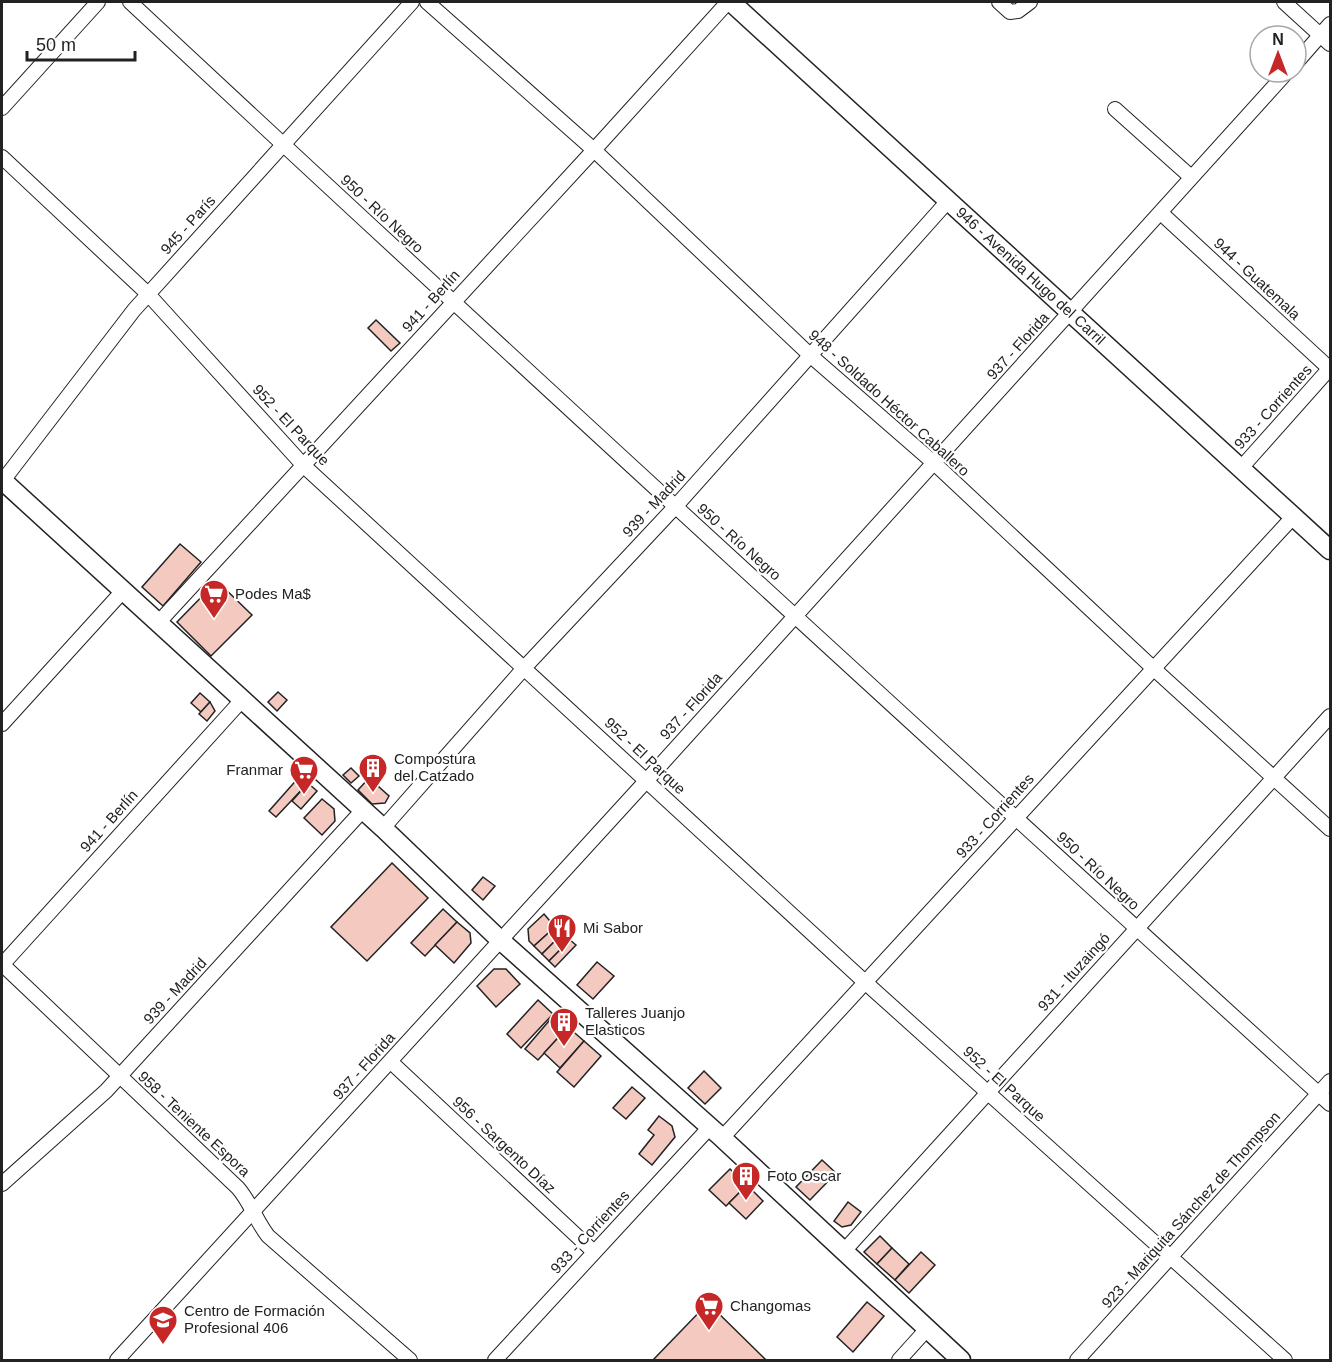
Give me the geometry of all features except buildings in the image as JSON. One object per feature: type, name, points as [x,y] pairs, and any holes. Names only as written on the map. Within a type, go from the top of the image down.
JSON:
[{"type":"main road","name":"946 - Avenida Hugo del Carril","points":[[730,2],[1330,550]]},
{"type":"main road","points":[[2,481],[383,828],[499,939],[716,1133],[961,1360]]},
{"type":"street","points":[[2,108],[98,2]]},
{"type":"street","name":"950 - Río Negro","points":[[130,2],[675,507],[1330,1104]]},
{"type":"street","name":"945 - París","points":[[2,481],[148,294],[412,2]]},
{"type":"street","name":"948 - Soldado Héctor Caballero","points":[[427,2],[594,150],[811,356],[934,463],[1153,668],[1330,829]]},
{"type":"street","name":"941 - Berlín","points":[[158,623],[730,2]]},
{"type":"street","points":[[999,2],[1010,12],[1018,11],[1030,2]]},
{"type":"street","points":[[1284,2],[1326,40]]},
{"type":"street","points":[[1308,54],[1326,40],[1330,24]]},
{"type":"street","name":"937 - Florida","points":[[126,1358],[499,939],[647,780],[1276,84]]},
{"type":"street","points":[[1116,109],[1191,177]]},
{"type":"street","name":"952 - El Parque","points":[[2,157],[148,294],[304,466],[866,983],[1285,1360]]},
{"type":"street","name":"939 - Madrid","points":[[383,828],[525,667],[675,507],[948,201]]},
{"type":"street","name":"944 - Guatemala","points":[[1161,213],[1330,368]]},
{"type":"street","name":"933 - Corrientes","points":[[1241,468],[1330,368]]},
{"type":"street","name":"933 - Corrientes","points":[[495,1360],[594,1252],[866,983],[1293,517]]},
{"type":"street","points":[[2,724],[122,592]]},
{"type":"street","name":"941 - Berlín","points":[[2,964],[242,700]]},
{"type":"street","name":"931 - Ituzaingó","points":[[844,1251],[1330,716]]},
{"type":"street","name":"939 - Madrid","points":[[2,1184],[106,1091],[362,811]]},
{"type":"street","name":"958 - Teniente Espora","points":[[2,964],[238,1188],[248,1199],[261,1227],[268,1236],[410,1360]]},
{"type":"street","name":"956 - Sargento Díaz","points":[[391,1062],[594,1252]]},
{"type":"street","name":"923 - Mariquita Sánchez de Thompson","points":[[1077,1360],[1330,1082]]},
{"type":"street","points":[[899,1360],[927,1329]]},
{"type":"place","name":"Podes Ma$","points":[[214,620]]},
{"type":"place","name":"Compostura del Catzado","points":[[373,794]]},
{"type":"place","name":"Franmar","points":[[304,796]]},
{"type":"place","name":"Mi Sabor","points":[[562,954]]},
{"type":"place","name":"Talleres Juanjo Elasticos","points":[[564,1048]]},
{"type":"place","name":"Foto Oscar","points":[[746,1202]]},
{"type":"place","name":"Changomas","points":[[709,1332]]},
{"type":"place","name":"Centro de Formación Profesional 406","points":[[163,1346]]}]
